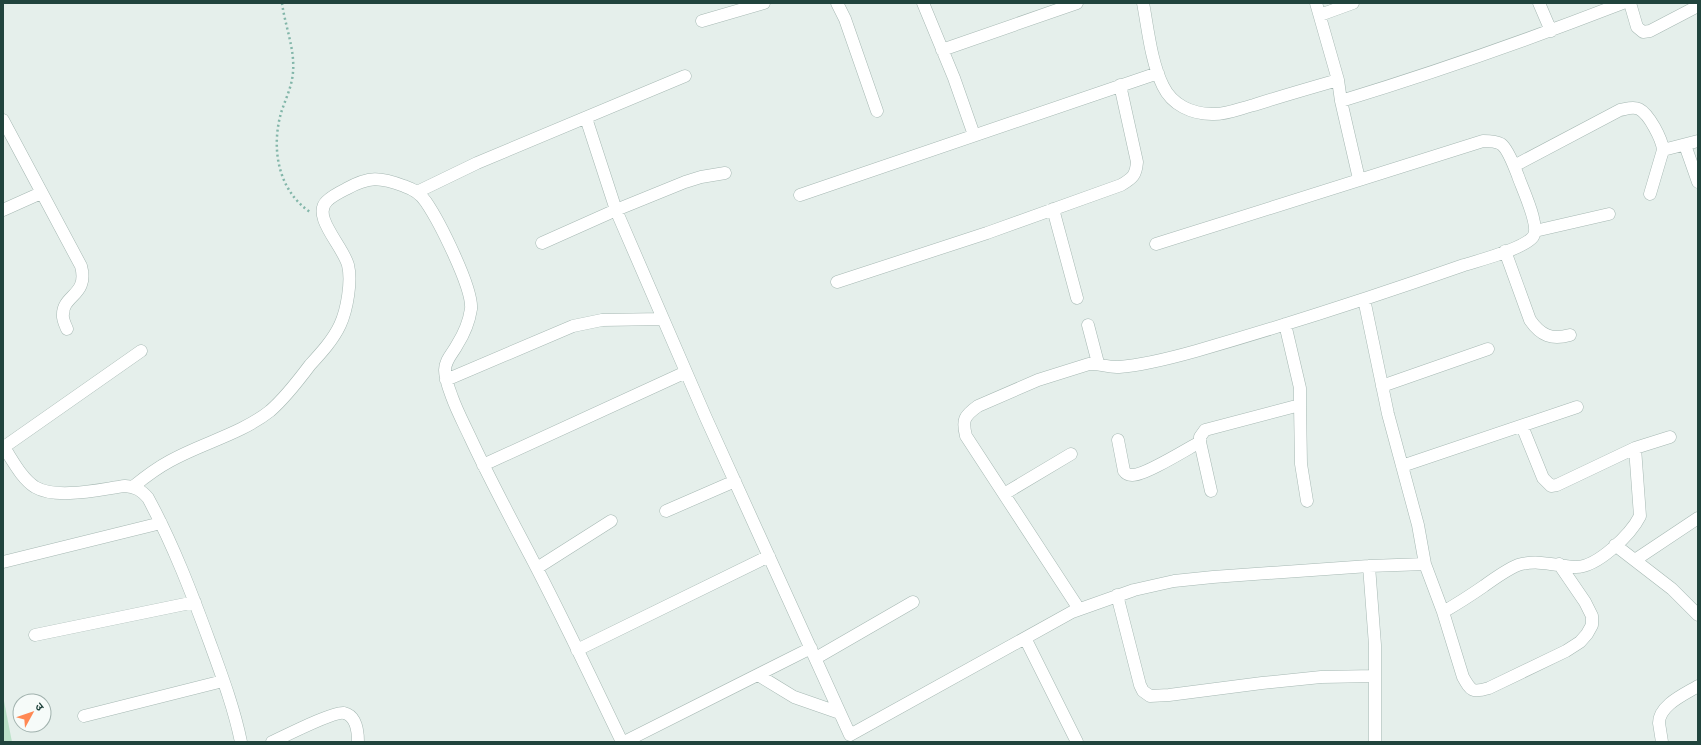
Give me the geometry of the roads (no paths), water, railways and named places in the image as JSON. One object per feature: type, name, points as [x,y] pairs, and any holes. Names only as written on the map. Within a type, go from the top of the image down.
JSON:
[{"type":"street","points":[[702,21],[764,3]]},
{"type":"street","points":[[837,3],[845,19],[877,111]]},
{"type":"street","points":[[923,3],[954,78],[974,135]]},
{"type":"street","points":[[942,50],[1077,3]]},
{"type":"street","points":[[1143,3],[1158,73],[1163,87],[1174,102],[1184,108],[1195,112],[1213,115],[1338,80]]},
{"type":"street","points":[[1353,3],[1318,9],[1338,80],[1341,101],[1359,179]]},
{"type":"street","points":[[1539,3],[1551,31]]},
{"type":"street","points":[[1341,101],[1419,78],[1551,31],[1623,3]]},
{"type":"street","points":[[1630,3],[1637,27],[1643,32],[1650,32],[1696,7]]},
{"type":"street","points":[[800,195],[1158,73]]},
{"type":"street","points":[[417,192],[477,163],[685,76]]},
{"type":"street","points":[[837,282],[987,233],[1121,185],[1130,180],[1136,172],[1137,162],[1120,85]]},
{"type":"street","points":[[1514,166],[1620,110],[1632,107],[1639,109],[1644,114],[1660,136],[1663,150],[1650,194]]},
{"type":"street","points":[[586,118],[616,210],[686,372],[851,738],[1058,619],[1075,611],[1134,590],[1174,581],[1369,566],[1425,564]]},
{"type":"street","points":[[3,120],[40,193],[81,266],[83,282],[68,301],[62,312],[67,329]]},
{"type":"street","points":[[1075,611],[1004,494],[966,436],[964,419],[970,412],[978,406],[1038,380],[1089,364],[1098,364],[1111,367],[1137,365],[1184,354],[1364,299],[1517,247],[1532,238],[1535,231],[1533,216],[1514,166],[1501,144],[1483,141],[1156,244]]},
{"type":"street","points":[[1663,150],[1698,141]]},
{"type":"street","points":[[1685,144],[1698,182]]},
{"type":"street","points":[[542,243],[616,210],[685,182],[701,177],[725,173]]},
{"type":"street","points":[[134,486],[171,460],[237,430],[269,411],[282,399],[328,344],[340,326],[346,310],[349,279],[348,265],[341,248],[326,225],[322,215],[322,208],[327,201],[356,183],[370,178],[383,179],[410,188],[417,192],[425,200],[453,252],[468,287],[471,306],[467,325],[459,343],[447,360],[445,368],[446,380],[452,399],[483,465],[537,568],[623,742],[758,675],[813,653],[913,602]]},
{"type":"street","points":[[3,210],[40,193]]},
{"type":"street","points":[[1053,209],[1077,298]]},
{"type":"street","points":[[1535,231],[1609,214]]},
{"type":"street","points":[[1505,251],[1530,320],[1537,330],[1549,336],[1558,338],[1570,335]]},
{"type":"street","points":[[1364,299],[1382,386],[1418,524],[1425,564],[1443,612],[1463,677],[1472,690],[1477,691],[1488,688],[1566,651],[1580,642],[1587,634],[1592,625],[1592,616],[1585,602],[1559,564]]},
{"type":"street","points":[[446,380],[574,326],[602,320],[663,319]]},
{"type":"street","points":[[1285,324],[1300,388],[1301,464],[1308,501]]},
{"type":"street","points":[[1088,325],[1098,364]]},
{"type":"street","points":[[1382,386],[1488,349]]},
{"type":"street","points":[[141,351],[4,447],[25,477],[34,486],[45,492],[70,492],[134,486],[141,490],[148,498],[161,523],[195,602],[224,681],[241,742]]},
{"type":"street","points":[[483,465],[686,372]]},
{"type":"street","points":[[1211,491],[1200,442],[1202,433],[1209,428],[1300,405]]},
{"type":"street","points":[[1402,466],[1577,407]]},
{"type":"street","points":[[1522,426],[1541,475],[1551,486],[1557,485],[1635,448],[1670,437]]},
{"type":"street","points":[[1118,440],[1124,471],[1126,474],[1132,475],[1139,474],[1200,442]]},
{"type":"street","points":[[1443,612],[1507,570],[1518,565],[1531,562],[1544,562],[1582,567],[1594,562],[1615,545],[1636,523],[1640,516],[1635,448]]},
{"type":"street","points":[[1004,494],[1071,454]]},
{"type":"street","points":[[666,511],[735,481]]},
{"type":"street","points":[[1634,560],[1698,518]]},
{"type":"street","points":[[537,568],[610,521]]},
{"type":"street","points":[[3,562],[161,523]]},
{"type":"street","points":[[1615,545],[1672,589],[1698,614]]},
{"type":"street","points":[[577,650],[769,556]]},
{"type":"street","points":[[1369,566],[1375,645],[1375,742]]},
{"type":"street","points":[[1117,596],[1140,685],[1143,691],[1150,696],[1168,695],[1262,682],[1321,677],[1375,676]]},
{"type":"street","points":[[35,635],[195,602]]},
{"type":"street","points":[[1025,638],[1077,742]]},
{"type":"street","points":[[758,675],[794,698],[840,713]]},
{"type":"street","points":[[84,716],[224,681]]},
{"type":"street","points":[[1662,742],[1659,722],[1661,714],[1668,706],[1698,686]]},
{"type":"street","points":[[272,742],[332,715],[343,713],[349,715],[354,720],[357,729],[358,742]]}]
